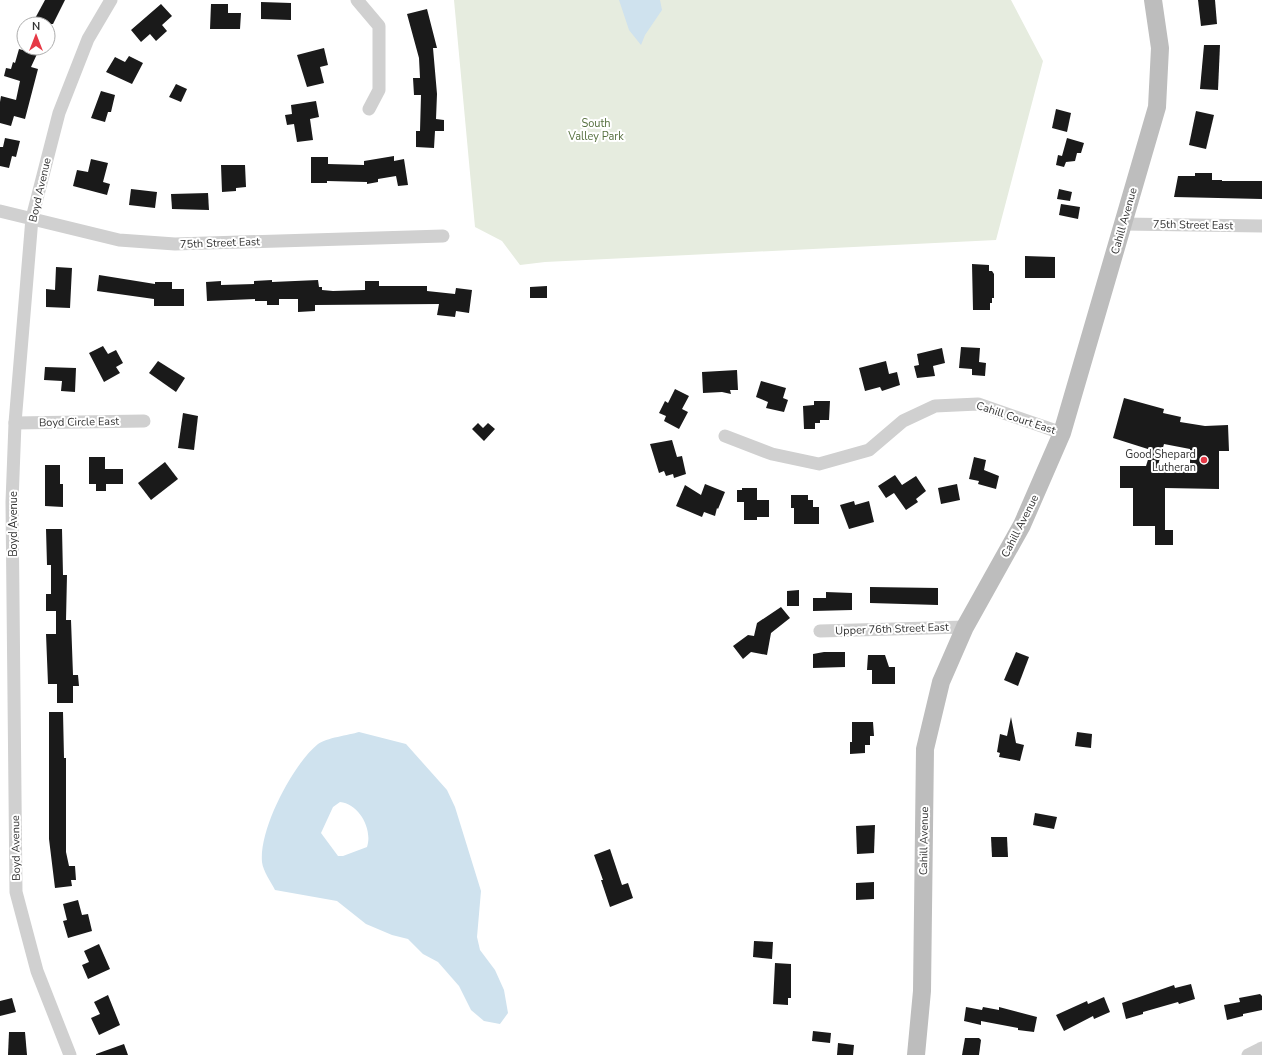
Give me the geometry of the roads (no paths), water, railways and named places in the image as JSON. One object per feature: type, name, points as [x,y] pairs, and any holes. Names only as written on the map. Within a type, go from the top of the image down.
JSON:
[{"type":"street","name":"Boyd Avenue","points":[[70,1055],[37,971],[16,892],[6,502],[15,423],[32,218],[59,113],[88,39],[111,0]]},
{"type":"street","points":[[357,0],[379,26],[379,90],[369,109]]},
{"type":"street","name":"Cahill Avenue","points":[[916,1055],[922,991],[925,749],[941,682],[965,627],[1022,525],[1062,433],[1157,107],[1160,48],[1153,0]]},
{"type":"street","name":"75th Street East","points":[[0,211],[119,240],[175,244],[443,236]]},
{"type":"street","name":"75th Street East","points":[[1124,224],[1262,226]]},
{"type":"street","name":"Cahill Court East","points":[[725,436],[772,454],[819,464],[869,450],[903,421],[934,406],[978,404],[1062,433]]},
{"type":"street","name":"Boyd Circle East","points":[[15,423],[144,421]]},
{"type":"street","name":"Upper 76th Street East","points":[[820,631],[965,627]]},
{"type":"street","points":[[1248,1055],[1262,1048]]},
{"type":"water","points":[[619,0],[660,0],[662,10],[645,35],[641,45],[629,30]]},
{"type":"water","points":[[359,732],[406,744],[447,790],[455,807],[481,891],[477,937],[480,950],[495,970],[504,990],[508,1013],[500,1024],[484,1021],[471,1010],[459,986],[438,962],[423,954],[408,939],[392,935],[366,924],[337,901],[275,890],[265,873],[262,862],[266,832],[280,798],[298,766],[308,753],[318,744],[332,738]],"holes":[[[340,802],[353,807],[363,818],[368,833],[367,847],[343,856],[338,856],[321,833],[333,807]]]},
{"type":"place","name":"Good Shepard Lutheran","points":[[1204,460]]},
{"type":"park label","name":"South Valley Park","points":[[596,129]]}]
